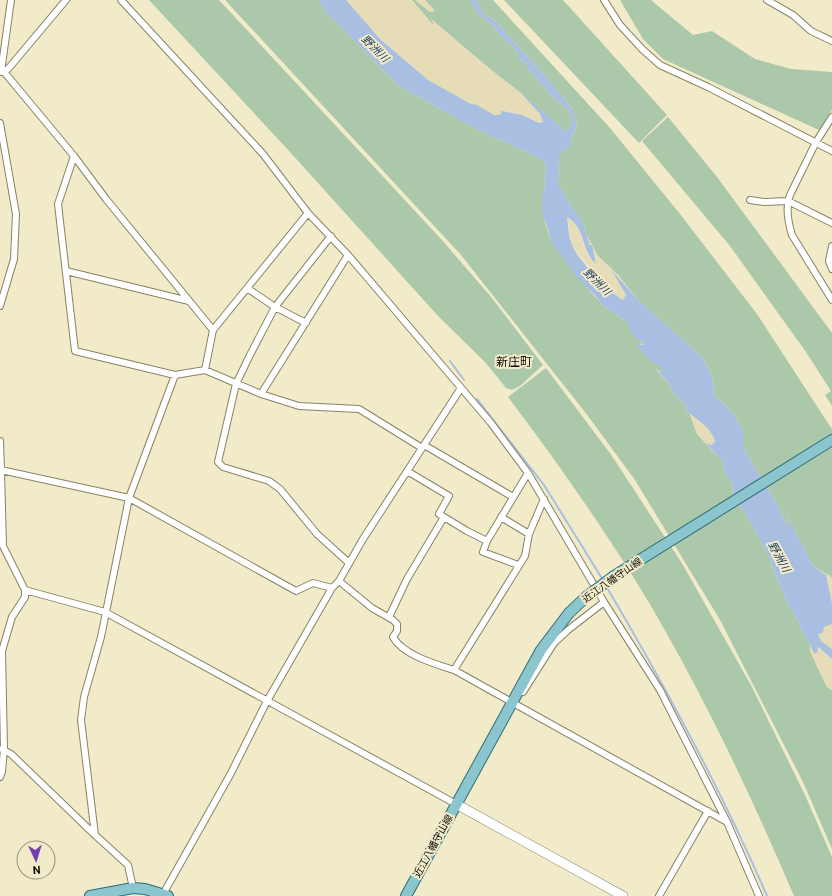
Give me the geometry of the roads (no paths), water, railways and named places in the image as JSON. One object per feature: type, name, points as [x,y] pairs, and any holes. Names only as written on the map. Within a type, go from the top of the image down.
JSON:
[{"type":"main road","name":"近江八幡守山線","points":[[406,896],[541,650],[569,614],[586,597],[616,575],[832,440]]},
{"type":"main road","points":[[90,896],[133,888],[145,889],[164,895]]},
{"type":"street","points":[[11,0],[0,71],[74,156],[106,199],[213,330]]},
{"type":"street","points":[[0,71],[8,68],[66,0]]},
{"type":"street","points":[[121,0],[262,154],[308,213],[348,255],[491,423],[528,473],[604,602],[660,690],[728,822],[758,896]]},
{"type":"street","points":[[604,0],[620,25],[642,49],[660,65],[832,151]]},
{"type":"street","points":[[767,0],[793,15],[811,31],[832,41]]},
{"type":"street","points":[[832,117],[816,142],[788,201],[788,224],[792,235],[832,300]]},
{"type":"street","points":[[0,123],[16,214],[14,259],[0,306]]},
{"type":"street","points":[[74,156],[58,204],[75,351],[175,375],[205,370],[261,394],[299,406],[359,409],[513,497]]},
{"type":"street","points":[[750,200],[764,202],[788,201],[832,223]]},
{"type":"street","points":[[205,370],[213,330],[308,213]]},
{"type":"street","points":[[331,236],[275,307],[236,384],[218,462],[223,467],[270,481],[280,489],[317,534],[348,563]]},
{"type":"street","points":[[832,246],[829,261],[832,269]]},
{"type":"street","points":[[261,394],[348,255]]},
{"type":"street","points":[[66,271],[189,301]]},
{"type":"street","points":[[247,288],[275,307],[306,323]]},
{"type":"street","points":[[95,836],[81,720],[84,697],[101,637],[129,498],[175,375]]},
{"type":"street","points":[[164,895],[230,776],[267,701],[332,588],[339,581],[348,563],[461,388]]},
{"type":"street","points":[[0,441],[3,546],[25,590],[25,597],[12,617],[2,651],[2,772],[0,777]]},
{"type":"street","points":[[1,470],[129,498],[296,591],[314,583],[332,588]]},
{"type":"street","points":[[407,471],[449,496],[439,514],[487,540]]},
{"type":"street","points":[[518,565],[483,552],[487,540],[528,473]]},
{"type":"street","points":[[454,670],[525,556],[529,534],[544,499]]},
{"type":"street","points":[[389,617],[407,579],[444,517]]},
{"type":"street","points":[[501,517],[529,534]]},
{"type":"street","points":[[339,581],[372,608],[389,617],[397,624],[393,637],[396,641],[424,660],[454,670],[728,822]]},
{"type":"street","points":[[25,590],[105,612],[623,896]]},
{"type":"street","points":[[512,703],[521,696],[554,643],[604,602]]},
{"type":"street","points":[[2,749],[12,754],[95,836],[128,865],[133,888]]},
{"type":"street","points":[[659,896],[708,812]]},
{"type":"water","name":"野洲川","points":[[318,0],[346,0],[381,40],[428,80],[469,103],[477,105],[494,115],[500,115],[502,111],[522,115],[539,123],[543,122],[540,114],[521,93],[560,126],[564,132],[573,122],[568,110],[555,99],[529,70],[526,64],[520,60],[515,49],[496,31],[494,26],[478,14],[470,0],[477,0],[485,15],[493,19],[548,79],[573,110],[577,125],[572,136],[571,145],[559,155],[558,184],[571,207],[581,219],[590,245],[592,245],[596,264],[587,252],[577,227],[573,221],[567,217],[572,245],[587,267],[610,291],[623,300],[626,295],[611,269],[638,300],[703,358],[712,377],[715,398],[719,399],[735,416],[743,432],[743,447],[778,506],[787,526],[790,526],[784,509],[812,565],[826,575],[832,603],[832,624],[824,627],[823,633],[818,634],[821,641],[832,649],[832,659],[818,647],[817,653],[814,653],[801,630],[799,622],[787,603],[768,555],[748,517],[733,496],[732,484],[724,471],[723,462],[706,443],[712,445],[715,441],[710,431],[685,410],[687,410],[686,405],[675,395],[670,385],[656,368],[662,371],[663,368],[649,360],[636,344],[645,345],[632,335],[627,322],[601,304],[578,278],[552,243],[542,211],[542,195],[544,191],[546,164],[539,158],[478,130],[399,86],[328,14]]},
{"type":"waterway","points":[[450,361],[464,380]]},
{"type":"waterway","points":[[477,399],[544,485],[603,580]]},
{"type":"waterway","points":[[606,586],[650,662],[691,738],[731,816],[767,896]]},
{"type":"district","name":"新庄町","points":[[514,362]]}]
